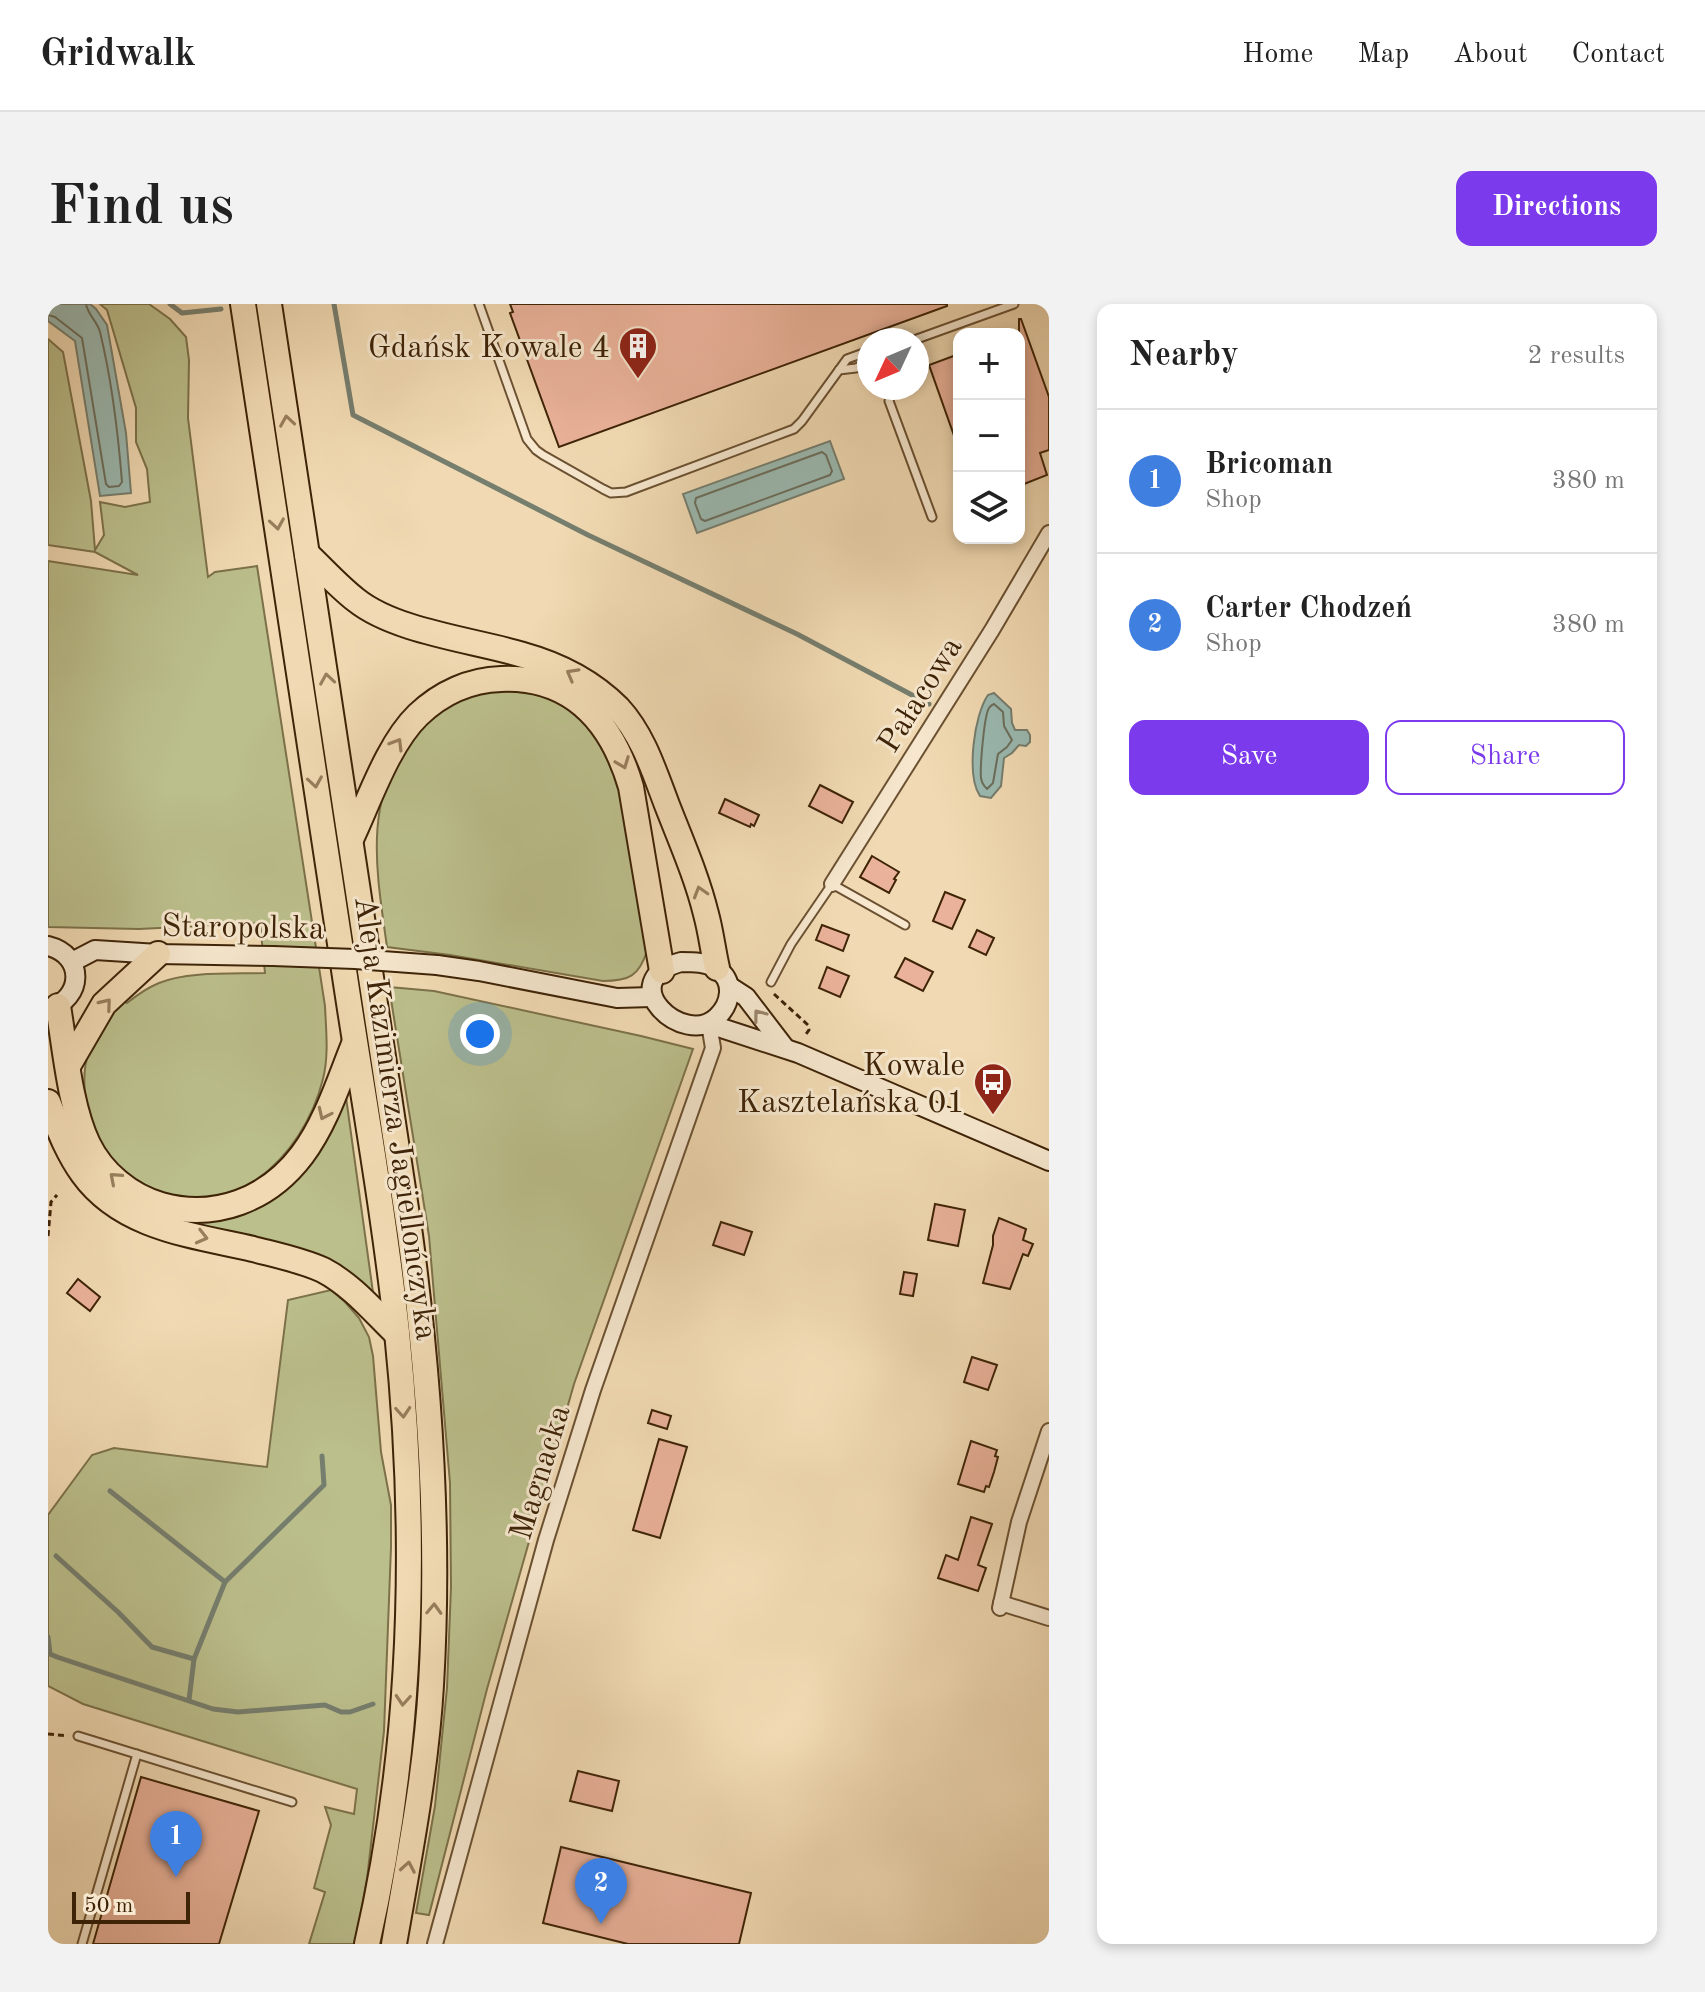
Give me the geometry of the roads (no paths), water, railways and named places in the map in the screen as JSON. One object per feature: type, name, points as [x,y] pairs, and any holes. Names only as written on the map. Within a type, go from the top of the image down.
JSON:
[{"type":"highway","name":"Aleja Kazimierza Jagiellończyka","points":[[243,304],[391,1279],[405,1436],[408,1637],[401,1737],[392,1812],[367,1944]]},
{"type":"highway","name":"Aleja Kazimierza Jagiellończyka","points":[[269,304],[402,1176],[416,1277],[433,1484],[435,1586],[431,1687],[419,1804],[394,1944]]},
{"type":"highway","points":[[307,554],[356,601],[374,612],[400,624],[524,655],[567,670],[597,689],[619,710],[635,730],[649,758],[696,880],[723,977]]},
{"type":"highway","points":[[351,839],[396,745],[418,715],[433,703],[478,681],[516,679],[560,689],[595,717],[612,738],[626,768],[662,971]]},
{"type":"highway","points":[[68,1066],[104,1004],[158,954]]},
{"type":"highway","points":[[53,1008],[81,1127],[101,1166],[134,1193],[180,1210],[207,1211],[234,1205],[259,1194],[280,1178],[302,1155],[322,1120],[355,1042]]},
{"type":"highway","points":[[48,1102],[69,1151],[84,1176],[117,1206],[155,1226],[322,1270],[355,1293],[397,1334]]},
{"type":"main road","points":[[48,946],[57,948],[72,962],[76,982],[66,1000],[53,1008]]},
{"type":"main road","name":"Staropolska","points":[[72,962],[95,950],[355,959],[479,971],[617,998],[652,997]]},
{"type":"main road","points":[[785,1048],[746,997],[723,977],[696,962],[671,965],[655,979],[652,997],[667,1015],[697,1026],[709,1024],[785,1048],[1049,1161]]},
{"type":"main road","points":[[709,1024],[730,998],[723,977]]},
{"type":"street","name":"Pałacowa","points":[[832,884],[992,630],[1049,533]]},
{"type":"street","name":"Magnacka","points":[[435,1944],[546,1540],[593,1390],[713,1048],[709,1024]]},
{"type":"street","points":[[1049,1431],[1019,1522],[1000,1605],[1049,1618]]},
{"type":"lane","points":[[479,304],[527,439],[543,455],[611,493],[626,492],[794,429],[847,359],[857,355]]},
{"type":"lane","points":[[929,335],[1014,304]]},
{"type":"lane","points":[[839,370],[857,368]]},
{"type":"lane","points":[[889,400],[932,517]]},
{"type":"lane","points":[[771,982],[791,944],[832,884],[905,925]]},
{"type":"lane","points":[[376,1179],[395,1220],[402,1176]]},
{"type":"lane","points":[[391,1279],[398,1235],[416,1277]]},
{"type":"lane","points":[[78,1736],[292,1802]]},
{"type":"lane","points":[[82,1944],[137,1754]]},
{"type":"water","points":[[48,304],[90,304],[107,325],[126,433],[131,493],[100,496],[75,341],[48,321]]},
{"type":"water","points":[[830,441],[844,479],[697,533],[683,494]]},
{"type":"water","points":[[994,693],[1011,709],[1015,730],[1027,730],[1030,742],[1026,746],[1019,745],[1004,758],[1001,786],[991,798],[980,796],[973,774],[973,760],[979,716],[988,695]]},
{"type":"waterway","points":[[170,304],[182,313],[221,309]]},
{"type":"waterway","points":[[334,304],[353,415],[588,535],[797,634],[929,704]]},
{"type":"waterway","points":[[189,1700],[194,1659],[225,1582],[324,1485],[322,1456]]},
{"type":"waterway","points":[[110,1491],[225,1582]]},
{"type":"waterway","points":[[56,1556],[152,1647],[194,1659]]},
{"type":"waterway","points":[[48,1637],[50,1654],[213,1709],[238,1712],[325,1705],[341,1712],[350,1712],[373,1704]]},
{"type":"place","name":"Gdańsk Kowale 4","points":[[638,380]]},
{"type":"place","name":"Kowale Kasztelańska 01","points":[[993,1116]]},
{"type":"place","name":"Bricoman","points":[[176,1877]]},
{"type":"place","name":"Carter Chodzeń","points":[[601,1924]]}]
